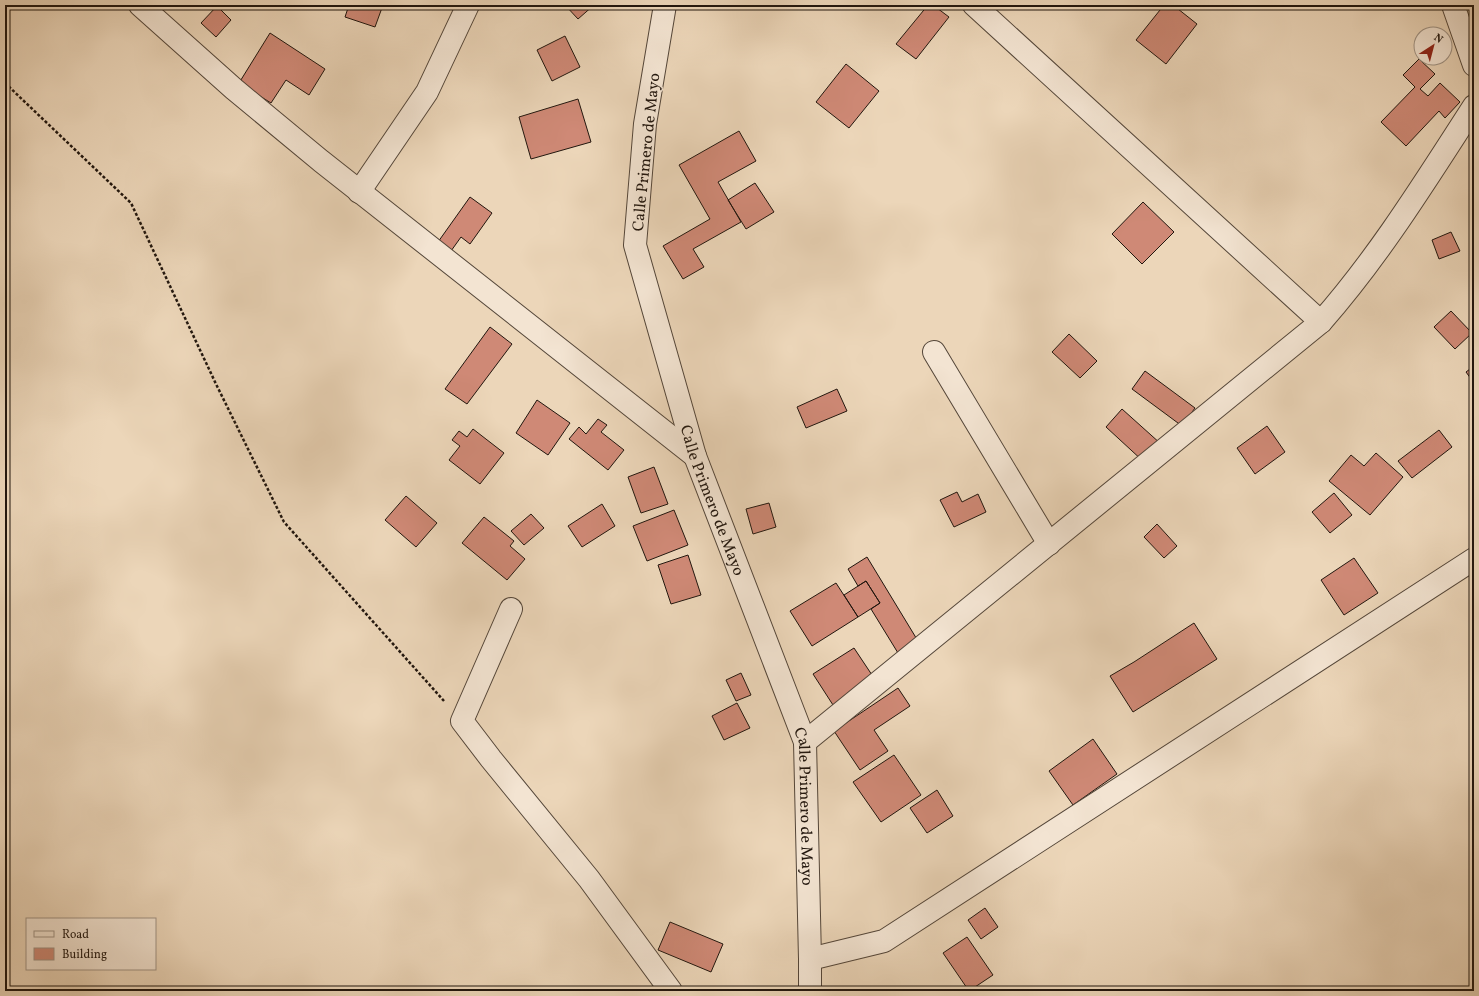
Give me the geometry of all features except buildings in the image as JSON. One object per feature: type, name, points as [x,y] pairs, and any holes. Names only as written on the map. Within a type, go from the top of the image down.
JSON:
[{"type":"street","points":[[140,5],[234,89],[359,192],[695,456]]},
{"type":"street","points":[[359,192],[427,92],[468,5]]},
{"type":"street","name":"Calle Primero de Mayo","points":[[665,5],[644,124],[635,245],[695,456],[805,742],[810,991]]},
{"type":"street","points":[[974,5],[1321,322]]},
{"type":"street","points":[[1452,5],[1474,65]]},
{"type":"street","points":[[805,742],[1321,322],[1343,297],[1401,220],[1474,106]]},
{"type":"street","points":[[934,352],[1049,544]]},
{"type":"street","points":[[810,959],[884,941],[1474,558]]},
{"type":"street","points":[[511,609],[462,721],[491,759],[589,879],[671,991]]},
{"type":"path","points":[[5,84],[131,203],[216,384],[284,522],[462,721]]}]
